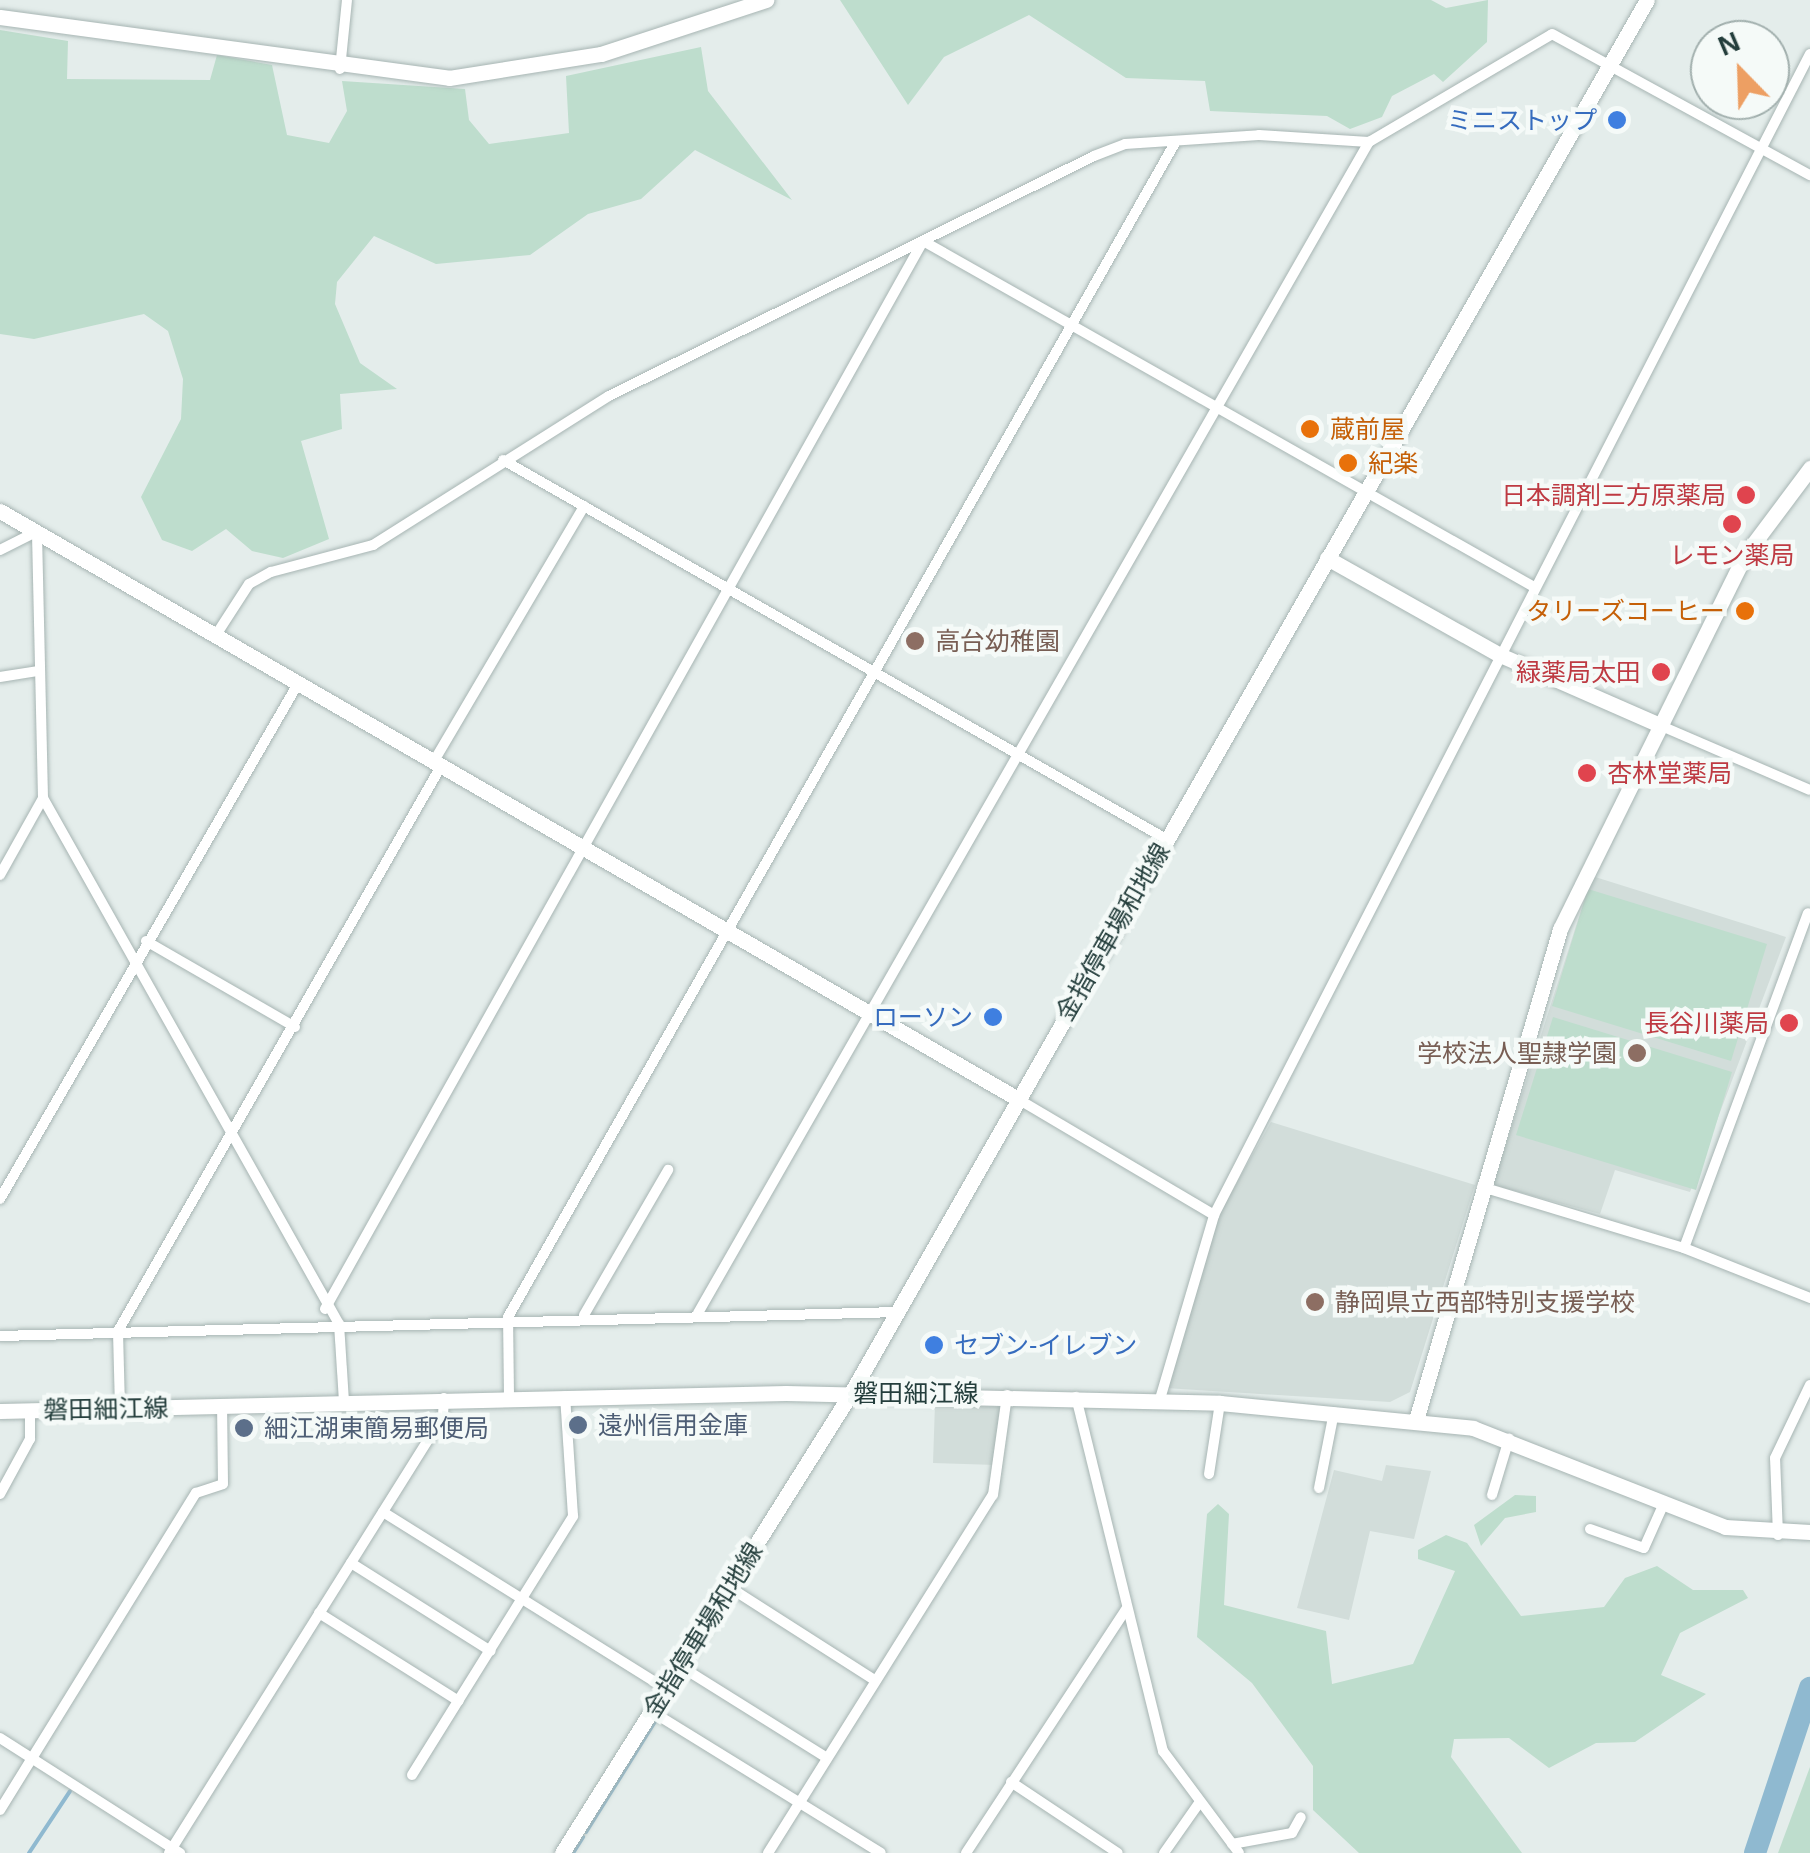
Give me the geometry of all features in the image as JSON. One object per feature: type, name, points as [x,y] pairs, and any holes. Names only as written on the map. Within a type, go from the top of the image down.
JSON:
[{"type":"main road","points":[[0,18],[196,39],[340,69],[449,78],[537,69],[766,0]]},
{"type":"main road","name":"金指停車場和地線","points":[[562,1853],[851,1393],[1647,0]]},
{"type":"main road","points":[[1416,1420],[1481,1186],[1560,929],[1657,724],[1745,555],[1810,468]]},
{"type":"main road","points":[[0,511],[1018,1099]]},
{"type":"main road","points":[[1327,558],[1500,655],[1657,724]]},
{"type":"main road","name":"磐田細江線","points":[[0,1411],[509,1396],[851,1393],[1007,1394],[1220,1403],[1416,1420],[1509,1438],[1725,1528],[1778,1535],[1810,1532]]},
{"type":"street","points":[[340,69],[347,0]]},
{"type":"street","points":[[698,1313],[1369,142],[1525,42],[1552,34],[1611,61],[1810,175]]},
{"type":"street","points":[[1160,1399],[1214,1215],[1810,54]]},
{"type":"street","points":[[509,1396],[508,1317],[1176,141]]},
{"type":"street","points":[[216,634],[249,584],[372,545],[609,396],[1125,144],[1369,142]]},
{"type":"street","points":[[923,241],[1534,588]]},
{"type":"street","points":[[325,1309],[923,241]]},
{"type":"street","points":[[503,460],[1166,839]]},
{"type":"street","points":[[120,1408],[118,1331],[295,1027],[584,506]]},
{"type":"street","points":[[0,550],[37,532],[36,671],[42,798],[130,966],[325,1309],[339,1324],[344,1401]]},
{"type":"street","points":[[0,677],[36,671]]},
{"type":"street","points":[[0,1199],[130,966],[299,682]]},
{"type":"street","points":[[1657,724],[1810,790]]},
{"type":"street","points":[[0,875],[42,798]]},
{"type":"street","points":[[1684,1248],[1809,912]]},
{"type":"street","points":[[146,941],[295,1027]]},
{"type":"street","points":[[1018,1099],[1214,1215]]},
{"type":"street","points":[[584,1314],[668,1170]]},
{"type":"street","points":[[1481,1186],[1684,1248],[1810,1298]]},
{"type":"street","points":[[0,1336],[584,1314],[896,1312]]},
{"type":"street","points":[[1778,1535],[1775,1458],[1810,1385]]},
{"type":"street","points":[[768,1853],[996,1489],[1007,1394]]},
{"type":"street","points":[[412,1776],[574,1516],[565,1396]]},
{"type":"street","points":[[1076,1396],[1163,1752],[1236,1849],[1292,1833],[1301,1817]]},
{"type":"street","points":[[0,1738],[174,1851],[443,1416],[444,1398]]},
{"type":"street","points":[[1210,1474],[1220,1403]]},
{"type":"street","points":[[0,1810],[196,1493],[223,1484],[222,1406]]},
{"type":"street","points":[[0,1494],[30,1439],[30,1410]]},
{"type":"street","points":[[1319,1488],[1334,1412]]},
{"type":"street","points":[[1492,1495],[1509,1438]]},
{"type":"street","points":[[1590,1529],[1644,1548],[1664,1503]]},
{"type":"street","points":[[383,1512],[666,1689]]},
{"type":"street","points":[[352,1563],[491,1650]]},
{"type":"street","points":[[729,1587],[876,1680]]},
{"type":"street","points":[[966,1853],[1126,1608]]},
{"type":"street","points":[[319,1613],[459,1701]]},
{"type":"street","points":[[680,1666],[827,1758]]},
{"type":"street","points":[[651,1711],[881,1853]]},
{"type":"street","points":[[1011,1782],[1118,1853]]},
{"type":"street","points":[[1164,1853],[1199,1803]]},
{"type":"shaded area","name":"学校法人聖隷学園","points":[[1592,876],[1786,937],[1690,1192],[1615,1170],[1600,1214],[1493,1185]]},
{"type":"shaded area","name":"静岡県立西部特別支援学校","points":[[1271,1122],[1475,1185],[1410,1392],[1390,1402],[1165,1388],[1218,1216]]},
{"type":"shaded area","points":[[935,1404],[1002,1407],[996,1465],[933,1463]]},
{"type":"shaded area","points":[[1386,1465],[1431,1471],[1414,1539],[1370,1531],[1349,1620],[1297,1608],[1334,1470],[1382,1481]]},
{"type":"green space","points":[[840,0],[1431,0],[1446,8],[1488,0],[1487,42],[1443,82],[1434,74],[1392,96],[1382,117],[1350,129],[1327,116],[1210,111],[1205,81],[1126,78],[1029,15],[944,57],[908,105]]},
{"type":"green space","points":[[0,30],[68,41],[67,79],[210,80],[217,55],[272,65],[287,135],[329,143],[347,111],[342,81],[465,89],[469,120],[489,144],[569,133],[566,76],[701,47],[708,91],[792,200],[695,150],[641,199],[588,214],[530,255],[436,264],[374,236],[337,282],[335,304],[360,363],[397,389],[340,394],[342,429],[301,441],[329,539],[283,558],[252,551],[226,529],[192,551],[162,540],[141,497],[181,419],[183,379],[168,331],[144,314],[34,339],[0,334]]},
{"type":"green space","points":[[1588,889],[1767,944],[1731,1061],[1552,1006]]},
{"type":"green space","points":[[1553,1017],[1732,1072],[1696,1190],[1516,1135]]},
{"type":"green space","points":[[1515,1495],[1536,1496],[1536,1512],[1505,1518],[1481,1546],[1474,1525]]},
{"type":"green space","points":[[1218,1504],[1229,1514],[1224,1605],[1326,1631],[1332,1684],[1413,1664],[1455,1571],[1418,1559],[1418,1550],[1446,1535],[1467,1543],[1521,1616],[1604,1607],[1625,1578],[1657,1566],[1693,1590],[1743,1590],[1748,1598],[1680,1633],[1661,1675],[1706,1694],[1635,1742],[1596,1743],[1549,1768],[1509,1738],[1454,1739],[1451,1757],[1522,1853],[1359,1853],[1313,1810],[1313,1766],[1252,1683],[1197,1637],[1207,1514]]},
{"type":"green space","points":[[1810,1767],[1810,1853],[1778,1853]]},
{"type":"waterway","points":[[714,1629],[729,1604]]},
{"type":"waterway","points":[[672,1695],[685,1674]]},
{"type":"waterway","points":[[1755,1853],[1810,1688]]},
{"type":"waterway","points":[[586,1832],[656,1720]]},
{"type":"waterway","points":[[29,1853],[70,1791]]},
{"type":"waterway","points":[[573,1853],[583,1837]]},
{"type":"place","name":"ミニストップ","points":[[1617,120]]},
{"type":"place","name":"蔵前屋","points":[[1310,429]]},
{"type":"place","name":"紀楽","points":[[1348,463]]},
{"type":"place","name":"日本調剤三方原薬局","points":[[1746,495]]},
{"type":"place","name":"レモン薬局","points":[[1732,524]]},
{"type":"place","name":"タリーズコーヒー","points":[[1745,611]]},
{"type":"place","name":"高台幼稚園","points":[[915,641]]},
{"type":"place","name":"緑薬局太田","points":[[1661,672]]},
{"type":"place","name":"杏林堂薬局","points":[[1587,773]]},
{"type":"place","name":"ローソン","points":[[993,1017]]},
{"type":"place","name":"長谷川薬局","points":[[1789,1023]]},
{"type":"place","name":"学校法人聖隷学園","points":[[1637,1053]]},
{"type":"place","name":"静岡県立西部特別支援学校","points":[[1315,1302]]},
{"type":"place","name":"セブン-イレブン","points":[[934,1345]]},
{"type":"place","name":"遠州信用金庫","points":[[578,1425]]},
{"type":"place","name":"細江湖東簡易郵便局","points":[[244,1428]]}]
